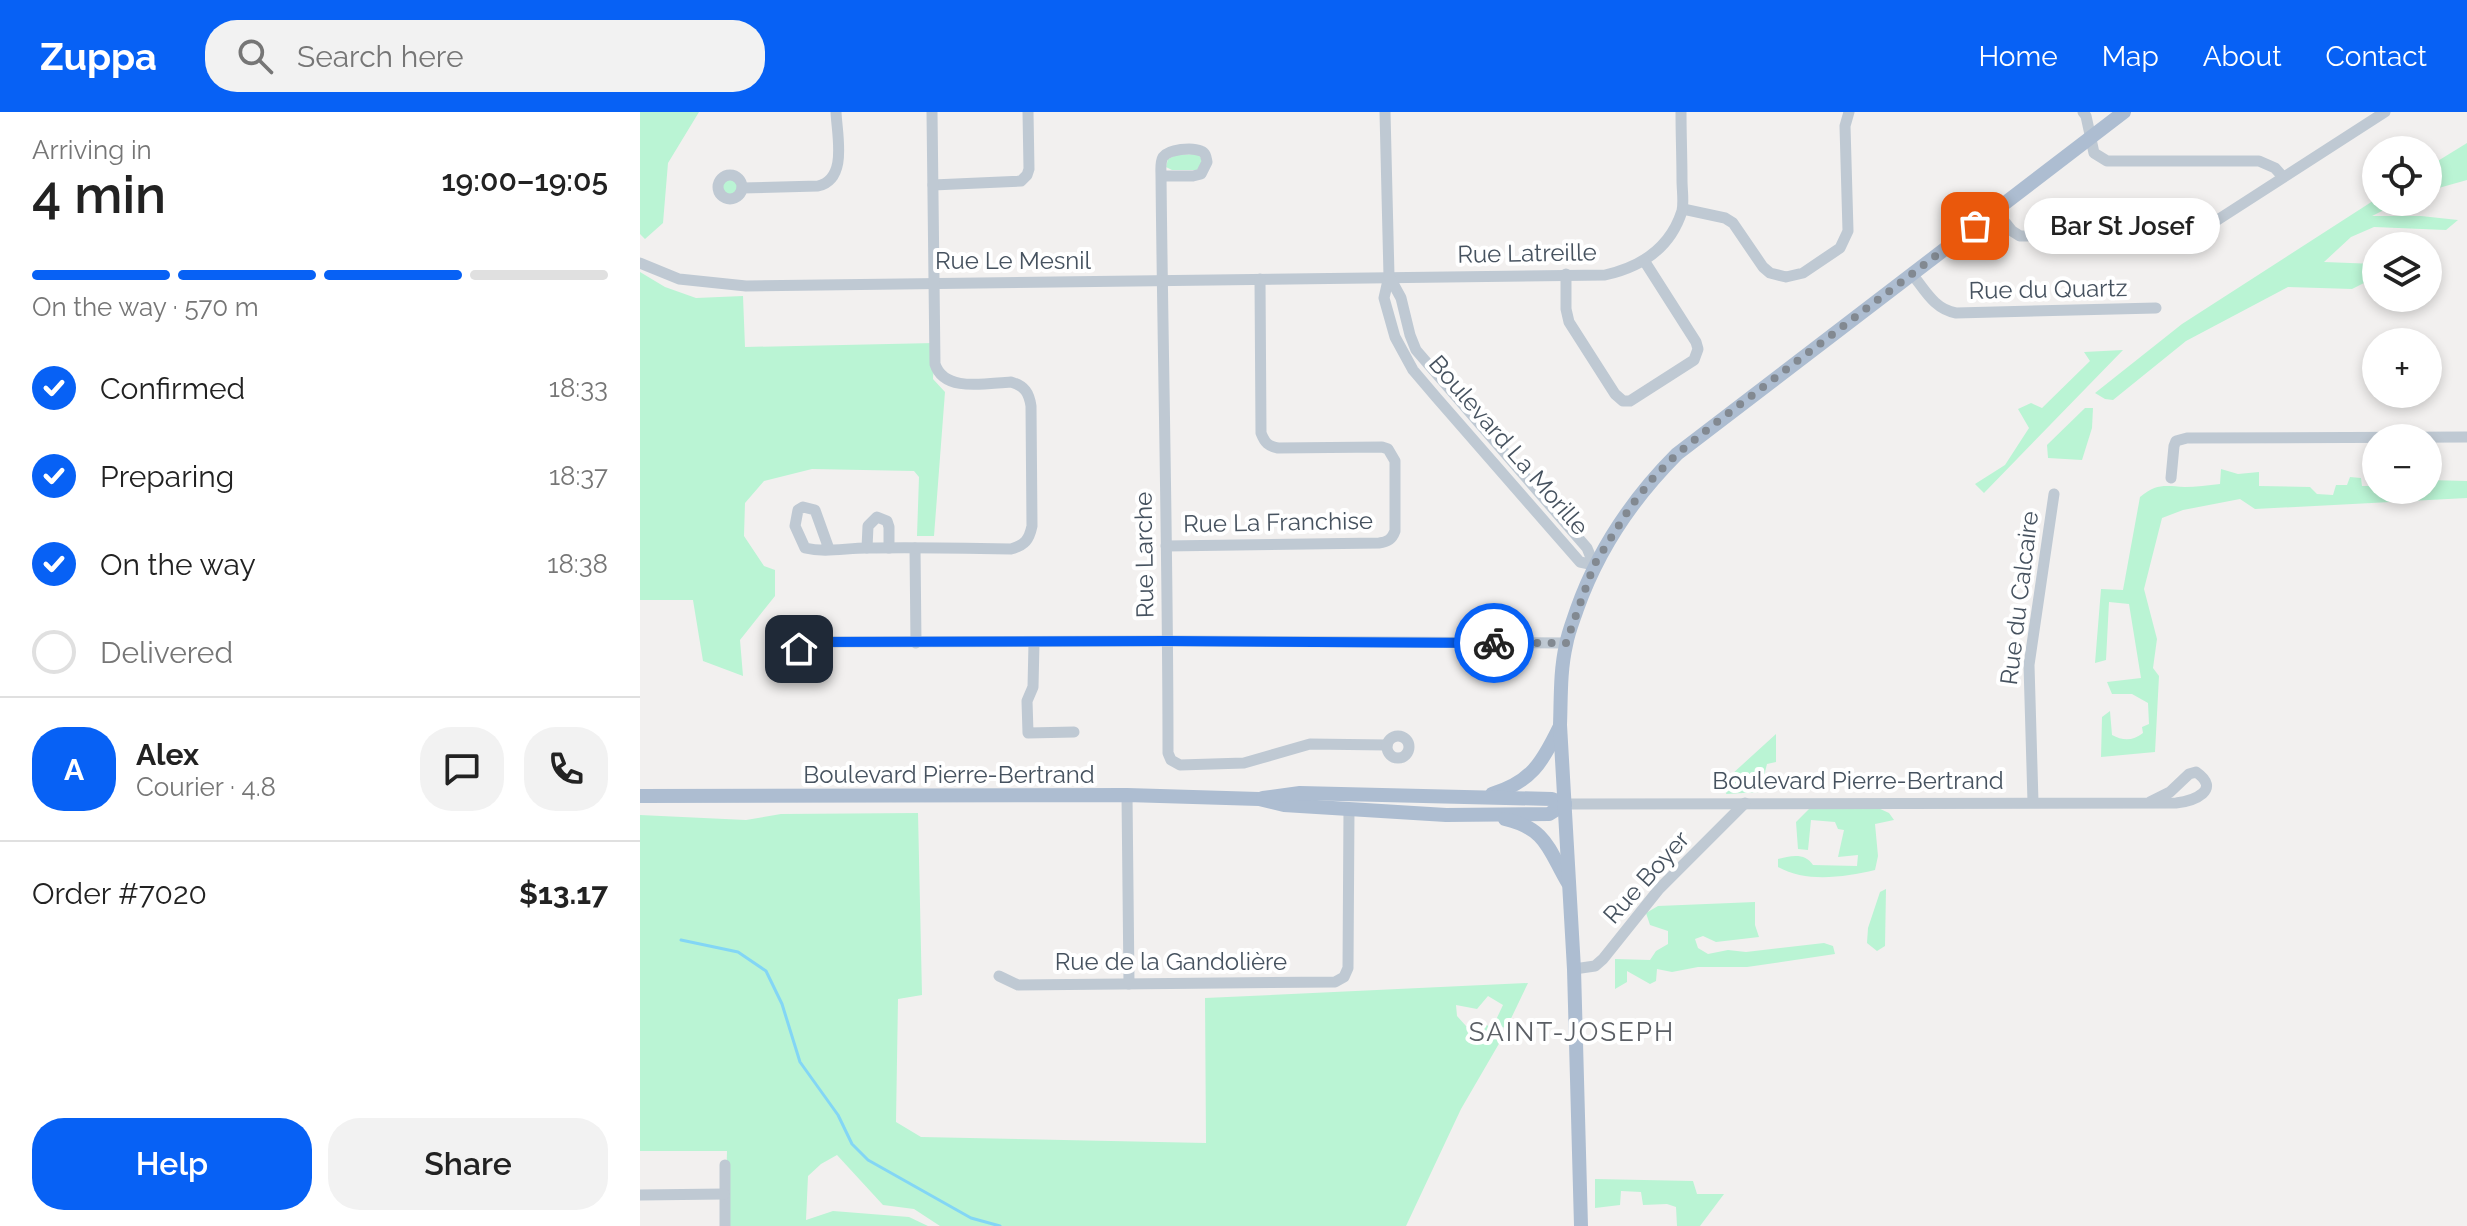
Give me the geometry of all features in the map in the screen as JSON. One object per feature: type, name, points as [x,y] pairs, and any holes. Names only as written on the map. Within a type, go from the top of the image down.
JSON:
[{"type":"main road","points":[[1581,1226],[1574,969],[1560,725],[1566,643],[1594,565],[1631,506],[1677,454],[2124,112]]},
{"type":"main road","points":[[1480,798],[1510,789],[1525,779],[1541,761],[1560,725]]},
{"type":"main road","name":"Boulevard Pierre-Bertrand","points":[[640,796],[1127,795],[1259,799],[1300,793],[1552,799],[1565,804]]},
{"type":"main road","name":"Boulevard Pierre-Bertrand","points":[[1259,799],[1284,805],[1446,815],[1549,814],[1565,804]]},
{"type":"main road","points":[[1489,814],[1521,823],[1537,832],[1570,887]]},
{"type":"street","points":[[742,188],[829,183],[837,173],[836,112]]},
{"type":"street","points":[[829,549],[1011,549],[1026,543],[1030,537],[1029,396],[1020,385],[1011,382],[953,383],[938,373],[935,364],[932,112]]},
{"type":"street","points":[[933,185],[1021,181],[1029,169],[1028,112]]},
{"type":"street","name":"Boulevard La Morille","points":[[1385,112],[1389,276],[1401,298],[1416,350],[1587,548],[1594,565]]},
{"type":"street","points":[[1681,112],[1683,209],[1725,218],[1733,223],[1763,267],[1770,273],[1786,277],[1803,273],[1840,248],[1848,231],[1845,126],[1849,112]]},
{"type":"street","points":[[2083,112],[2094,153],[2107,161],[2259,161],[2275,168],[2283,177]]},
{"type":"street","points":[[1996,211],[2020,236],[2183,237],[2205,228],[2385,112]]},
{"type":"street","name":"Rue Larche","points":[[1161,176],[1168,753],[1171,760],[1180,765],[1244,763],[1310,744],[1387,745]]},
{"type":"street","name":"Rue Latreille","points":[[1389,276],[1605,275],[1624,271],[1645,262],[1661,247],[1683,209]]},
{"type":"street","points":[[1566,274],[1569,322],[1615,394],[1623,401],[1630,401],[1694,360],[1698,349],[1645,262]]},
{"type":"street","name":"Rue Le Mesnil","points":[[640,263],[679,279],[746,286],[1389,276]]},
{"type":"street","name":"Rue du Quartz","points":[[1912,274],[1936,305],[1946,312],[2156,308]]},
{"type":"street","name":"Rue La Franchise","points":[[1166,546],[1379,543],[1389,541],[1395,531],[1395,461],[1388,449],[1278,448],[1264,442],[1261,433],[1260,279]]},
{"type":"street","points":[[2171,478],[2176,441],[2187,438],[2467,437]]},
{"type":"street","name":"Rue du Calcaire","points":[[2033,802],[2029,665],[2054,494]]},
{"type":"street","points":[[867,548],[868,526],[877,517],[887,521],[889,548]]},
{"type":"street","points":[[915,548],[916,643]]},
{"type":"street","points":[[812,642],[1566,643]]},
{"type":"street","points":[[1034,643],[1033,687],[1027,701],[1028,733],[1074,732]]},
{"type":"street","name":"Boulevard Pierre-Bertrand","points":[[1565,804],[2150,802],[2195,801],[2205,791],[2206,783],[2201,774],[2189,774],[2170,792],[2150,802]]},
{"type":"street","points":[[1127,795],[1129,984]]},
{"type":"street","name":"Rue Boyer","points":[[1574,969],[1595,966],[1603,959],[1659,889],[1745,803]]},
{"type":"street","name":"Rue de la Gandolière","points":[[999,976],[1018,985],[1335,982],[1344,977],[1348,968],[1349,809]]},
{"type":"street","points":[[725,1165],[725,1226]]},
{"type":"street","points":[[640,1195],[724,1194]]},
{"type":"green space","points":[[640,112],[699,112],[668,163],[663,223],[645,239],[640,234]]},
{"type":"green space","points":[[2467,143],[2467,180],[2442,187],[2442,158]]},
{"type":"green space","points":[[1198,154],[1201,166],[1197,170],[1172,170],[1166,167],[1168,159],[1176,155]]},
{"type":"green space","points":[[728,175],[735,177],[745,188],[732,199],[722,197],[717,188],[721,179]]},
{"type":"green space","points":[[2362,208],[2362,216],[2421,216],[2458,220],[2446,230],[2374,227],[2351,237],[2324,262],[2362,263],[2362,284],[2352,289],[2288,287],[2186,341],[2113,400],[2095,393],[2182,324]]},
{"type":"green space","points":[[640,272],[665,287],[696,298],[743,296],[745,347],[935,343],[933,379],[945,392],[934,536],[917,536],[919,477],[914,471],[812,469],[764,481],[745,503],[744,536],[764,566],[775,570],[775,596],[740,640],[743,676],[703,661],[693,600],[640,600]]},
{"type":"green space","points":[[2123,350],[1984,493],[1975,484],[2005,465],[2029,428],[2018,409],[2031,403],[2042,408],[2090,361],[2084,352]]},
{"type":"green space","points":[[2085,408],[2093,408],[2092,428],[2082,460],[2048,458],[2047,445]]},
{"type":"green space","points":[[2221,469],[2238,474],[2259,472],[2259,486],[2310,487],[2317,494],[2333,495],[2336,485],[2347,485],[2350,477],[2361,478],[2362,503],[2255,509],[2240,499],[2183,510],[2162,518],[2144,589],[2157,639],[2153,668],[2159,676],[2155,752],[2101,757],[2102,717],[2110,711],[2112,735],[2120,738],[2135,738],[2143,733],[2142,727],[2149,724],[2148,703],[2132,694],[2112,694],[2107,682],[2141,678],[2129,604],[2109,602],[2106,660],[2095,663],[2101,589],[2123,590],[2140,497],[2161,486],[2220,484]]},
{"type":"green space","points":[[2442,480],[2467,481],[2467,498],[2442,499]]},
{"type":"green space","points":[[1776,734],[1776,762],[1767,764],[1760,792],[1726,794],[1731,775]]},
{"type":"green space","points":[[1876,807],[1889,813],[1894,820],[1875,824],[1878,856],[1875,870],[1813,877],[1778,867],[1778,859],[1797,856],[1806,858],[1813,865],[1857,866],[1858,855],[1838,857],[1844,830],[1838,829],[1835,822],[1811,820],[1808,850],[1798,849],[1796,822],[1809,809]]},
{"type":"green space","points":[[918,813],[922,995],[898,999],[896,1122],[921,1137],[1206,1143],[1205,998],[1528,983],[1506,1029],[1495,1022],[1503,1005],[1488,996],[1477,1009],[1456,1005],[1457,1016],[1466,1026],[1485,1024],[1504,1035],[1461,1109],[1406,1226],[940,1226],[914,1209],[883,1205],[837,1155],[808,1176],[806,1220],[833,1211],[909,1217],[928,1226],[725,1226],[727,1151],[640,1151],[640,815],[746,820],[781,814]]},
{"type":"green space","points":[[1886,889],[1885,946],[1877,951],[1867,943],[1868,928],[1880,892]]},
{"type":"green space","points":[[1755,902],[1755,925],[1759,937],[1716,942],[1703,936],[1695,939],[1698,948],[1708,954],[1824,943],[1833,946],[1835,954],[1747,967],[1698,967],[1672,972],[1657,969],[1656,981],[1650,984],[1627,971],[1627,982],[1615,989],[1615,959],[1650,960],[1656,951],[1668,944],[1668,931],[1650,925],[1646,913],[1658,906]]},
{"type":"green space","points":[[1595,1179],[1693,1181],[1697,1194],[1724,1194],[1700,1226],[1677,1226],[1676,1207],[1667,1204],[1643,1205],[1641,1192],[1621,1191],[1620,1205],[1595,1208]]},
{"type":"waterway","points":[[681,940],[738,952],[766,971],[782,1004],[800,1062],[838,1115],[852,1144],[868,1160],[971,1218],[1000,1226]]},
{"type":"way so far","points":[[1494,643],[1566,643],[1594,565],[1631,506],[1654,477],[1713,425],[1975,226]]},
{"type":"place","name":"Bar St Josef","points":[[1975,226]]},
{"type":"district","name":"SAINT-JOSEPH","points":[[1572,1032]]},
{"type":"route","points":[[799,649],[796,640],[802,633],[809,636],[812,642],[1494,643]]}]
